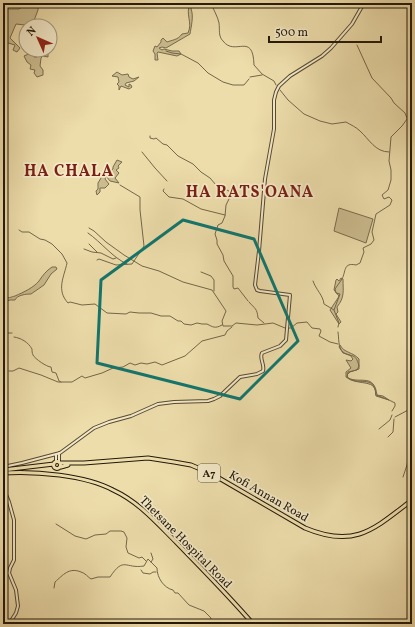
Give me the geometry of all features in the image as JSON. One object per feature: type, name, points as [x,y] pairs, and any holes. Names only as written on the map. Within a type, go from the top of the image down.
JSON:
[{"type":"main road","name":"Kofi Annan Road","points":[[3,470],[148,458],[174,462],[191,466],[212,474],[305,528],[333,537],[357,536],[369,531],[412,500]]},
{"type":"main road","points":[[57,465],[57,475]]},
{"type":"main road","name":"Thetsane Hospital Road","points":[[3,473],[57,475],[83,479],[121,494],[139,506],[189,555],[253,624]]},
{"type":"street","points":[[3,467],[66,450],[94,428],[131,416],[157,404],[208,401],[214,399],[220,396],[240,377],[257,374],[262,371],[264,368],[261,356],[262,353],[283,344],[286,340],[290,295],[260,291],[257,290],[255,285],[265,179],[274,129],[274,96],[277,89],[283,82],[322,56],[336,42],[352,24],[364,3]]},
{"type":"street","points":[[57,453],[57,465]]},
{"type":"street","points":[[3,487],[10,502],[14,520],[14,560],[9,573],[14,583],[17,599],[17,611],[9,624]]},
{"type":"highlighted area","points":[[183,220],[254,239],[298,341],[240,399],[97,363],[101,280]]},
{"type":"shaded area","points":[[28,3],[38,3],[38,10],[35,18],[18,18],[18,24],[16,24],[10,38],[18,46],[17,52],[13,50],[15,45],[8,43],[3,38],[3,9],[19,9]]},
{"type":"shaded area","points":[[190,3],[193,3],[191,9],[192,18],[190,34],[166,48],[159,48],[162,50],[179,51],[181,54],[177,56],[158,52],[158,60],[155,60],[155,54],[153,51],[155,46],[157,47],[163,38],[167,42],[177,39],[182,34],[188,33],[190,25],[188,11]]},
{"type":"shaded area","points":[[25,58],[41,58],[40,66],[43,70],[43,75],[37,77],[34,73],[35,70],[30,69],[31,65]]},
{"type":"shaded area","points":[[117,72],[122,75],[128,74],[129,77],[133,79],[139,77],[134,81],[126,83],[125,85],[129,87],[129,84],[132,87],[129,89],[121,86],[119,90],[119,86],[117,84],[119,82],[118,77],[112,76]]},
{"type":"shaded area","points":[[117,160],[122,162],[116,170],[119,173],[115,178],[119,183],[110,181],[106,176],[105,179],[109,184],[105,188],[100,188],[100,192],[97,195],[96,191],[98,189],[98,183],[102,174],[113,169]]},
{"type":"shaded area","points":[[339,208],[373,219],[366,243],[334,231]]},
{"type":"shaded area","points":[[52,267],[56,267],[57,269],[51,274],[44,285],[31,294],[22,295],[15,300],[4,302],[3,297],[6,298],[15,296],[28,290]]},
{"type":"shaded area","points":[[341,278],[343,279],[343,294],[337,307],[338,312],[336,314],[341,322],[339,324],[330,310],[339,296],[334,290],[336,280],[337,279],[339,281]]},
{"type":"shaded area","points":[[340,345],[344,350],[359,359],[359,369],[350,372],[347,375],[348,378],[346,377],[346,372],[351,368],[346,360],[351,361],[353,359],[350,355],[343,353],[339,347]]},
{"type":"shaded area","points":[[348,378],[353,380],[366,380],[370,382],[373,384],[375,388],[377,395],[383,396],[389,400],[376,396],[375,389],[370,384],[354,381]]},
{"type":"waterway","points":[[211,3],[218,21],[221,39],[233,47],[243,46],[250,49],[253,55],[254,65],[262,74],[274,81],[276,85]]},
{"type":"waterway","points":[[357,45],[372,78],[405,113],[407,118]]},
{"type":"waterway","points":[[166,51],[181,54],[198,63],[208,73],[223,82],[233,85],[244,85],[249,79]]},
{"type":"waterway","points":[[250,77],[262,75]]},
{"type":"waterway","points":[[280,90],[288,100],[304,114],[320,121],[332,124],[346,122],[355,127],[380,150],[389,152]]},
{"type":"waterway","points":[[338,327],[339,323],[334,310],[340,294],[336,293],[335,289],[342,279],[347,266],[360,263],[364,252],[363,248],[371,244],[374,240],[372,232],[376,214],[390,205],[392,200],[389,197],[384,199],[382,195],[388,190],[391,180],[389,161],[391,137],[402,126],[412,112]]},
{"type":"waterway","points":[[150,136],[150,138],[156,138],[163,144],[167,145],[178,156],[193,164],[216,185],[229,191],[231,195],[226,205],[225,216],[222,223],[218,225],[215,234],[217,244],[223,255],[224,261],[233,276],[233,287],[234,289],[238,288],[248,301]]},
{"type":"waterway","points":[[142,152],[167,181]]},
{"type":"waterway","points":[[97,260],[99,259],[116,265],[132,264],[144,246],[140,197],[120,185]]},
{"type":"waterway","points":[[164,189],[163,191],[169,197],[183,199],[201,209],[225,215]]},
{"type":"waterway","points":[[89,228],[124,255],[142,266],[159,271],[183,282],[212,290],[226,311],[222,321],[223,326],[232,326],[236,323],[257,325],[273,323],[285,328],[291,328],[297,323],[307,322],[312,328],[320,329],[321,331],[319,336],[330,342],[338,344]]},
{"type":"waterway","points":[[19,230],[22,232],[29,232],[40,239],[45,240],[52,244],[62,254],[67,263],[62,283],[62,293],[68,303],[70,302],[82,305],[95,304],[107,313],[151,313],[161,316],[170,316],[184,324],[207,324],[213,327],[222,325]]},
{"type":"waterway","points":[[88,233],[117,258],[127,264]]},
{"type":"waterway","points":[[89,244],[97,252]]},
{"type":"waterway","points":[[84,249],[101,253],[113,259],[116,258]]},
{"type":"waterway","points":[[201,272],[211,276],[214,280],[214,291]]},
{"type":"waterway","points":[[313,281],[324,304],[334,310]]},
{"type":"waterway","points":[[249,302],[256,310],[258,318],[264,323]]},
{"type":"waterway","points":[[9,371],[19,368],[58,382],[72,382],[82,376],[85,378],[113,368],[123,367],[130,363],[135,365],[155,362],[162,365],[185,356],[202,341],[225,335],[232,327]]},
{"type":"waterway","points":[[3,328],[6,333],[12,333]]},
{"type":"waterway","points":[[338,332],[341,350],[346,354],[355,357],[358,361],[359,366],[357,370],[348,372],[347,377],[351,380],[369,382],[372,384],[375,388],[376,395],[395,403],[392,411]]},
{"type":"waterway","points":[[14,337],[22,339],[26,342],[32,349],[32,354],[34,357],[51,367],[52,372],[56,373],[59,381],[61,382]]},
{"type":"waterway","points":[[395,417],[412,408]]},
{"type":"waterway","points":[[379,429],[390,420],[392,415]]},
{"type":"waterway","points":[[388,437],[393,432],[394,419]]},
{"type":"waterway","points":[[403,477],[412,441]]},
{"type":"waterway","points":[[56,524],[75,536],[86,539],[95,535],[106,534],[110,531],[124,532],[127,538],[126,547],[128,553],[139,558],[142,557],[146,561]]},
{"type":"waterway","points":[[151,553],[153,559],[151,562]]},
{"type":"waterway","points":[[54,588],[55,582],[64,574],[73,570],[85,574],[91,579],[98,577],[110,577],[122,565],[144,566],[148,559],[157,568],[158,575],[164,585],[173,590],[175,593],[178,593],[189,605],[204,611],[211,618],[211,624]]},
{"type":"waterway","points":[[141,570],[143,573],[150,574],[156,572]]},
{"type":"district","name":"HA CHALA","points":[[69,170]]},
{"type":"district","name":"HA RATS'OANA","points":[[250,191]]}]
